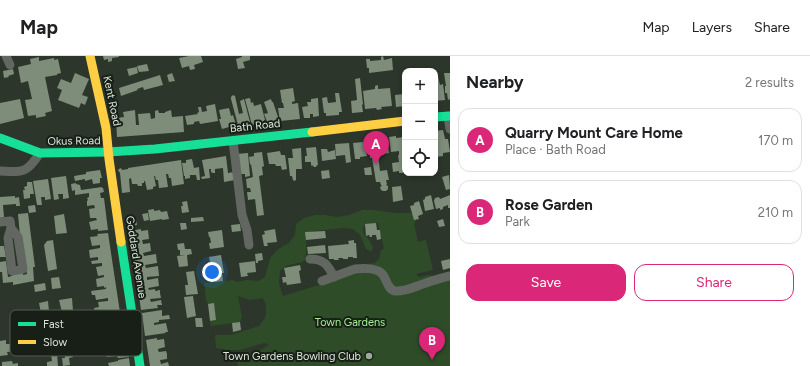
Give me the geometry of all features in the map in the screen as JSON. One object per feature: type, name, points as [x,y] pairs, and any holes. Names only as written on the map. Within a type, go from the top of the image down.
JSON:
[{"type":"main road","name":"Kent Road","points":[[90,56],[106,128],[108,152]]},
{"type":"main road","points":[[438,117],[449,116]]},
{"type":"main road","name":"Bath Road","points":[[108,152],[233,141],[402,121]]},
{"type":"main road","points":[[0,138],[40,153]]},
{"type":"main road","name":"Okus Road","points":[[40,153],[108,152]]},
{"type":"main road","name":"Goddard Avenue","points":[[108,152],[132,310]]},
{"type":"main road","name":"Goddard Avenue","points":[[139,356],[140,366]]},
{"type":"street","points":[[6,56],[10,65]]},
{"type":"street","points":[[449,116],[450,129]]},
{"type":"street","points":[[233,141],[242,215],[247,230],[249,245]]},
{"type":"street","name":"Okus Road","points":[[0,171],[17,172],[26,170],[31,166],[40,153]]},
{"type":"street","points":[[0,222],[10,221],[11,228]]},
{"type":"street","points":[[310,260],[314,259],[327,265],[334,276]]},
{"type":"street","points":[[322,281],[355,269],[360,268],[375,270],[383,274],[390,288],[396,291],[450,276]]},
{"type":"green space","name":"Town Gardens","points":[[362,210],[373,210],[396,213],[412,213],[415,216],[416,221],[414,224],[418,242],[426,240],[433,270],[416,274],[419,277],[429,275],[450,275],[450,366],[238,366],[237,361],[242,356],[259,351],[269,345],[266,343],[237,350],[216,348],[215,335],[231,335],[259,326],[265,318],[266,305],[263,298],[249,300],[238,296],[242,317],[240,322],[211,326],[210,321],[216,320],[214,304],[208,304],[206,300],[204,283],[233,280],[237,282],[246,280],[258,281],[265,277],[270,258],[278,249],[289,243],[295,235],[296,224],[304,218],[315,215],[337,217],[349,215]],"holes":[[[378,223],[384,249],[381,250],[379,259],[375,263],[367,264],[355,274],[283,296],[279,283],[280,271],[286,266],[305,260],[306,232],[343,228],[353,229],[360,235],[366,249],[371,252],[373,248],[370,241],[363,233],[363,228],[365,225]]]},
{"type":"building","points":[[103,56],[119,57],[112,58],[112,61],[108,62],[108,59],[104,60]]},
{"type":"building","points":[[201,56],[203,62],[194,65],[195,69],[190,70],[189,66],[182,68],[179,58]]},
{"type":"building","points":[[242,56],[250,56],[250,60],[243,62],[245,68],[238,69],[236,59]]},
{"type":"building","points":[[383,56],[384,60],[392,58],[393,70],[369,73],[366,59],[370,59],[370,61],[381,60],[381,57]]},
{"type":"building","points":[[39,57],[39,61],[54,58],[54,60],[58,59],[61,73],[45,77],[52,111],[45,113],[46,116],[36,118],[36,115],[28,116],[25,100],[32,99],[28,81],[21,83],[18,67],[31,64],[30,59]]},
{"type":"building","points":[[147,64],[149,71],[139,72],[137,66]]},
{"type":"building","points":[[137,67],[138,73],[129,76],[127,69]]},
{"type":"building","points":[[13,69],[14,74],[4,78],[3,71]]},
{"type":"building","points":[[75,73],[89,79],[82,95],[88,97],[85,105],[81,103],[79,108],[58,100],[62,90],[57,88],[61,79],[71,83]]},
{"type":"building","points":[[172,73],[175,81],[169,82],[167,75]]},
{"type":"building","points":[[444,73],[450,73],[450,99],[448,100],[447,93],[445,93],[446,86]]},
{"type":"building","points":[[160,75],[163,85],[144,90],[143,87],[121,96],[119,88]]},
{"type":"building","points":[[438,76],[440,85],[443,84],[445,100],[438,101]]},
{"type":"building","points":[[360,78],[363,112],[352,113],[351,101],[357,100],[355,79]]},
{"type":"building","points":[[378,85],[378,89],[390,88],[392,106],[381,107],[382,109],[377,110],[376,108],[365,109],[363,91],[375,89],[375,86]]},
{"type":"building","points":[[293,88],[295,101],[292,102],[292,104],[298,103],[300,119],[280,121],[278,108],[284,108],[280,90]]},
{"type":"building","points":[[335,93],[339,93],[342,112],[339,112],[339,115],[326,116],[326,113],[324,113],[322,98],[327,97],[328,103],[336,102]]},
{"type":"building","points":[[402,94],[402,106],[396,107],[395,95]]},
{"type":"building","points":[[233,95],[235,96],[239,114],[243,113],[240,101],[244,99],[250,122],[249,124],[238,125],[231,99]]},
{"type":"building","points":[[250,98],[251,103],[253,102],[254,106],[261,104],[265,120],[264,122],[256,122],[256,124],[252,125],[245,99]]},
{"type":"building","points":[[318,98],[319,116],[313,117],[313,114],[310,114],[310,118],[304,118],[302,107],[308,106],[307,102],[311,102],[311,99]]},
{"type":"building","points":[[20,99],[24,118],[0,124],[0,103]]},
{"type":"building","points":[[271,99],[279,120],[268,124],[264,114],[268,113],[264,102]]},
{"type":"building","points":[[215,104],[218,121],[200,124],[199,121],[194,122],[194,124],[187,125],[185,116],[198,114],[198,107],[201,107],[202,112],[207,111],[206,106]]},
{"type":"building","points":[[229,108],[236,125],[222,129],[219,119],[221,119],[219,110]]},
{"type":"building","points":[[135,110],[136,125],[139,125],[138,114],[150,113],[151,119],[155,118],[155,111],[158,110],[159,113],[165,113],[171,110],[172,117],[183,116],[184,132],[117,137],[116,118],[124,117],[123,112]]},
{"type":"building","points":[[443,130],[445,139],[448,139],[450,152],[443,153],[443,156],[438,157],[438,140],[438,131]]},
{"type":"building","points":[[389,137],[402,137],[402,173],[399,173],[399,171],[393,172],[392,163],[399,162],[399,151],[391,152]]},
{"type":"building","points":[[378,138],[378,140],[387,139],[389,153],[378,155],[380,171],[387,170],[389,180],[386,180],[388,189],[386,191],[381,190],[380,187],[382,186],[380,182],[376,182],[372,158],[370,158],[367,142],[370,142],[370,139]]},
{"type":"building","points":[[363,142],[363,144],[365,144],[367,156],[360,157],[360,159],[355,159],[353,143]]},
{"type":"building","points":[[349,143],[351,162],[346,163],[345,155],[336,156],[335,144]]},
{"type":"building","points":[[316,147],[318,165],[314,167],[312,165],[311,166],[311,162],[305,162],[305,156],[307,156],[306,148]]},
{"type":"building","points":[[301,148],[302,169],[296,169],[296,180],[294,181],[292,176],[290,176],[288,158],[293,158],[292,149]]},
{"type":"building","points":[[321,149],[327,149],[328,152],[335,150],[336,159],[322,161]]},
{"type":"building","points":[[280,151],[281,155],[285,155],[287,169],[282,170],[281,166],[269,164],[267,153]]},
{"type":"building","points":[[262,152],[264,166],[262,167],[263,175],[259,176],[264,215],[257,216],[255,199],[248,200],[247,192],[251,192],[250,188],[247,188],[246,179],[253,177],[249,157],[254,156],[254,153]]},
{"type":"building","points":[[248,153],[250,176],[245,177],[245,174],[241,174],[236,154]]},
{"type":"building","points":[[226,156],[228,173],[234,172],[235,180],[224,182],[223,168],[215,169],[215,173],[211,172],[211,169],[209,169],[210,178],[202,179],[201,177],[205,176],[202,160]]},
{"type":"building","points":[[192,159],[194,168],[199,167],[200,180],[197,180],[196,175],[190,175],[190,178],[185,179],[182,163],[186,163],[186,160]]},
{"type":"building","points":[[181,160],[184,184],[172,186],[171,178],[169,178],[168,174],[166,174],[168,187],[159,188],[158,180],[156,180],[154,176],[156,186],[153,187],[153,189],[147,190],[145,181],[142,183],[142,186],[138,186],[137,184],[132,184],[131,178],[129,179],[130,192],[122,193],[119,169],[121,168],[122,170]]},
{"type":"building","points":[[371,167],[372,175],[365,175],[364,168]]},
{"type":"building","points":[[100,170],[102,178],[100,178],[100,183],[93,184],[92,179],[75,181],[74,176]]},
{"type":"building","points":[[329,170],[330,178],[322,179],[321,171]]},
{"type":"building","points":[[449,175],[450,189],[446,190],[442,177]]},
{"type":"building","points":[[66,176],[69,198],[63,199],[63,194],[58,194],[59,199],[54,200],[51,178]]},
{"type":"building","points":[[48,179],[51,199],[45,200],[45,197],[41,197],[42,205],[37,205],[33,181]]},
{"type":"building","points":[[27,182],[32,182],[34,194],[30,194],[30,198],[24,199],[23,190],[25,190],[24,187],[27,186]]},
{"type":"building","points":[[76,183],[80,185],[81,190],[103,188],[104,192],[100,193],[101,198],[104,198],[108,230],[91,230],[89,222],[97,220],[96,218],[90,218],[89,209],[95,208],[94,205],[87,206],[87,198],[89,197],[89,193],[75,195],[75,190],[72,191],[71,184]]},
{"type":"building","points":[[401,186],[403,200],[393,202],[392,187]]},
{"type":"building","points":[[431,195],[434,209],[425,211],[423,200],[425,197]]},
{"type":"building","points":[[450,195],[450,208],[448,208],[448,205],[440,210],[440,208],[436,209],[434,201],[435,198],[439,197],[440,199]]},
{"type":"building","points":[[15,196],[15,198],[19,197],[20,206],[16,206],[16,204],[3,205],[4,217],[0,218],[0,197]]},
{"type":"building","points":[[187,201],[189,212],[182,213],[182,202]]},
{"type":"building","points":[[419,201],[423,214],[418,216],[419,219],[414,220],[410,206]]},
{"type":"building","points":[[35,205],[36,212],[29,213],[28,206]]},
{"type":"building","points":[[154,209],[154,211],[167,211],[169,219],[150,221],[148,210]]},
{"type":"building","points":[[28,213],[35,267],[33,267],[34,281],[13,285],[13,282],[3,283],[2,272],[0,272],[0,262],[6,261],[8,277],[23,273],[23,275],[27,274],[20,236],[18,214]]},
{"type":"building","points":[[148,213],[149,220],[144,221],[142,214]]},
{"type":"building","points":[[64,214],[67,233],[56,234],[54,216]]},
{"type":"building","points":[[203,217],[204,221],[191,222],[191,218]]},
{"type":"building","points":[[130,219],[136,219],[137,225],[131,226]]},
{"type":"building","points":[[443,219],[445,226],[439,227],[437,221]]},
{"type":"building","points":[[180,223],[186,223],[187,229],[181,230]]},
{"type":"building","points":[[376,223],[377,230],[380,230],[381,239],[377,240],[376,235],[372,235],[372,237],[369,235],[366,236],[365,224]]},
{"type":"building","points":[[240,224],[241,231],[232,232],[231,225]]},
{"type":"building","points":[[141,229],[141,231],[148,230],[149,239],[142,240],[143,244],[150,243],[151,251],[143,253],[144,256],[156,254],[157,263],[145,265],[146,268],[158,266],[159,276],[147,277],[147,280],[158,278],[159,286],[148,288],[149,290],[155,289],[155,291],[160,290],[161,298],[150,299],[151,302],[161,300],[162,305],[157,305],[158,308],[141,310],[130,231]]},
{"type":"building","points":[[275,229],[277,242],[267,243],[268,246],[264,246],[262,235],[265,234],[264,231]]},
{"type":"building","points":[[222,230],[224,247],[210,249],[209,243],[211,243],[208,232]]},
{"type":"building","points":[[325,231],[326,238],[306,240],[305,232]]},
{"type":"building","points":[[108,233],[120,310],[94,310],[94,308],[99,307],[98,302],[108,301],[108,298],[96,300],[95,295],[92,295],[91,291],[106,289],[104,286],[97,287],[96,279],[104,277],[104,275],[98,276],[96,267],[102,266],[102,263],[92,264],[91,261],[98,260],[98,257],[90,258],[89,250],[100,248],[100,245],[92,246],[90,237],[98,236],[97,234]]},
{"type":"building","points":[[53,240],[57,269],[48,271],[44,245],[47,241]]},
{"type":"building","points":[[354,240],[354,243],[356,243],[357,258],[338,258],[339,260],[329,259],[328,246],[349,244],[348,241]]},
{"type":"building","points":[[184,243],[185,249],[191,249],[192,254],[187,255],[188,266],[179,267],[177,256],[185,255],[180,255],[180,250],[178,250],[177,244]]},
{"type":"building","points":[[325,245],[326,253],[308,254],[307,247]]},
{"type":"building","points":[[0,246],[4,246],[6,257],[0,257]]},
{"type":"building","points":[[262,253],[263,260],[256,263],[255,254]]},
{"type":"building","points":[[221,255],[224,273],[222,273],[223,281],[215,282],[211,267],[208,267],[208,262],[210,262],[209,257]]},
{"type":"building","points":[[450,259],[450,268],[443,270],[441,261]]},
{"type":"building","points":[[255,261],[256,272],[247,273],[248,276],[241,277],[239,263]]},
{"type":"building","points":[[300,265],[301,270],[299,271],[301,283],[287,285],[286,282],[283,283],[282,277],[286,277],[284,268]]},
{"type":"building","points":[[194,271],[198,294],[186,295],[185,285],[188,285],[186,272]]},
{"type":"building","points":[[59,277],[61,288],[52,289],[51,278]]},
{"type":"building","points":[[45,283],[46,290],[35,292],[34,285]]},
{"type":"building","points":[[193,296],[196,316],[187,318],[184,297]]},
{"type":"building","points":[[72,298],[73,310],[62,310],[59,300]]},
{"type":"building","points":[[48,301],[49,310],[40,310],[39,303]]},
{"type":"building","points":[[214,303],[216,320],[210,321],[208,304]]},
{"type":"building","points":[[162,310],[162,316],[169,315],[170,319],[159,320],[159,322],[154,323],[154,325],[166,323],[168,332],[145,336],[142,313]]},
{"type":"building","points":[[195,318],[202,318],[203,327],[196,327]]},
{"type":"building","points":[[240,322],[241,330],[233,332],[232,323]]},
{"type":"building","points":[[157,338],[157,340],[164,339],[165,347],[158,349],[159,352],[166,351],[167,354],[167,359],[160,360],[161,364],[168,362],[169,366],[150,366],[146,340]]},
{"type":"building","points":[[6,340],[6,344],[10,344],[10,352],[7,352],[8,355],[0,356],[0,341]]},
{"type":"building","points":[[51,356],[57,356],[58,366],[47,366],[47,362],[52,361]]},
{"type":"building","points":[[65,356],[73,356],[69,358],[70,365],[63,366],[62,358],[65,358]]},
{"type":"building","points":[[117,356],[129,357],[118,358]]},
{"type":"building","points":[[129,358],[130,366],[109,366],[108,363],[118,360]]},
{"type":"building","points":[[12,361],[13,364],[18,363],[18,366],[2,366],[2,362]]},
{"type":"traffic: fast","points":[[438,117],[450,116]]},
{"type":"traffic: fast","points":[[0,138],[40,153],[108,152],[155,149],[312,132]]},
{"type":"traffic: fast","points":[[121,242],[131,310]]},
{"type":"traffic: fast","points":[[138,356],[140,366]]},
{"type":"traffic: slow","points":[[90,56],[106,128],[121,242]]},
{"type":"traffic: slow","points":[[312,132],[402,121]]},
{"type":"place","name":"Quarry Mount Care Home","points":[[376,164]]},
{"type":"place","name":"Town Gardens Bowling Club","points":[[369,356]]},
{"type":"place","name":"Rose Garden","points":[[432,360]]}]
